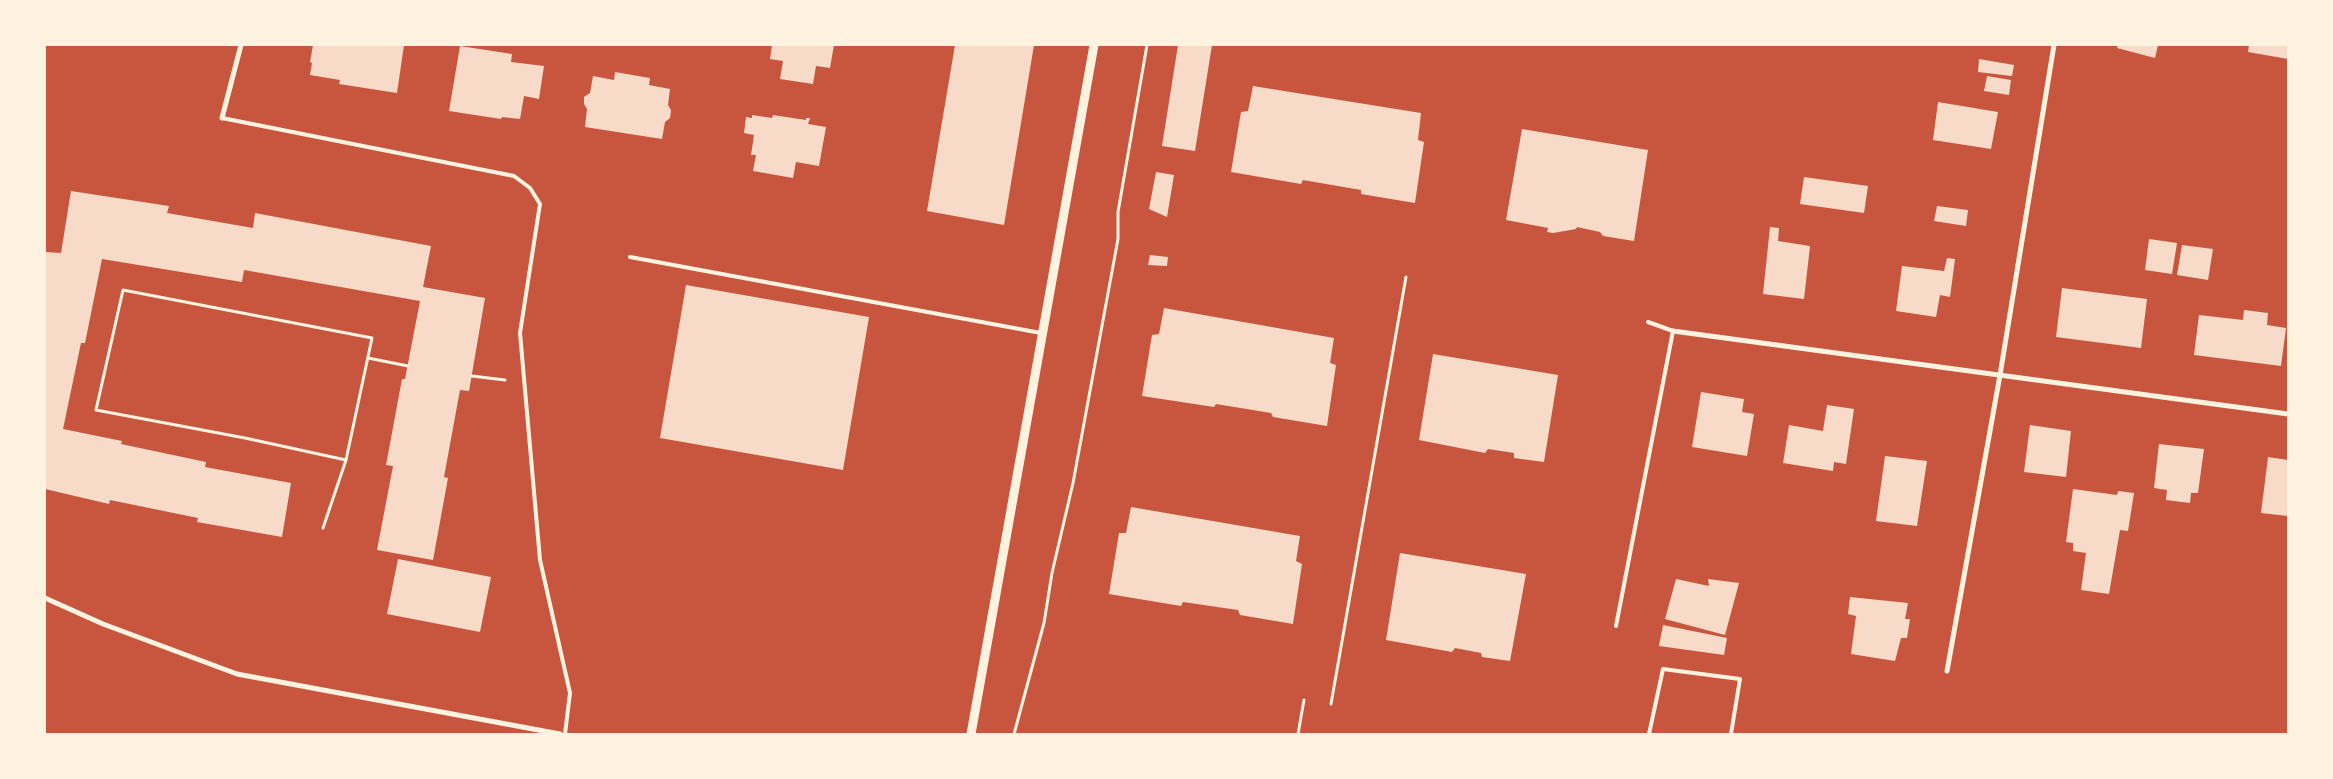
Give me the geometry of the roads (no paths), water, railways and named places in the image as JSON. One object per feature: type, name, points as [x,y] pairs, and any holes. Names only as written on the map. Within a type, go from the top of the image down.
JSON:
[{"type":"street","points":[[222,118],[241,45]]},
{"type":"street","points":[[971,734],[1094,45]]},
{"type":"street","points":[[1947,671],[2000,375],[2054,45]]},
{"type":"street","points":[[1673,331],[2288,414]]},
{"type":"street","points":[[45,598],[103,624],[237,674],[560,734]]},
{"type":"lane","points":[[222,118],[514,176],[530,188],[540,204],[520,333],[540,560],[570,693],[566,734]]},
{"type":"lane","points":[[630,257],[1043,334]]},
{"type":"lane","points":[[1616,626],[1673,331],[1648,322]]},
{"type":"lane","points":[[1649,734],[1663,669],[1740,679],[1731,734]]}]
